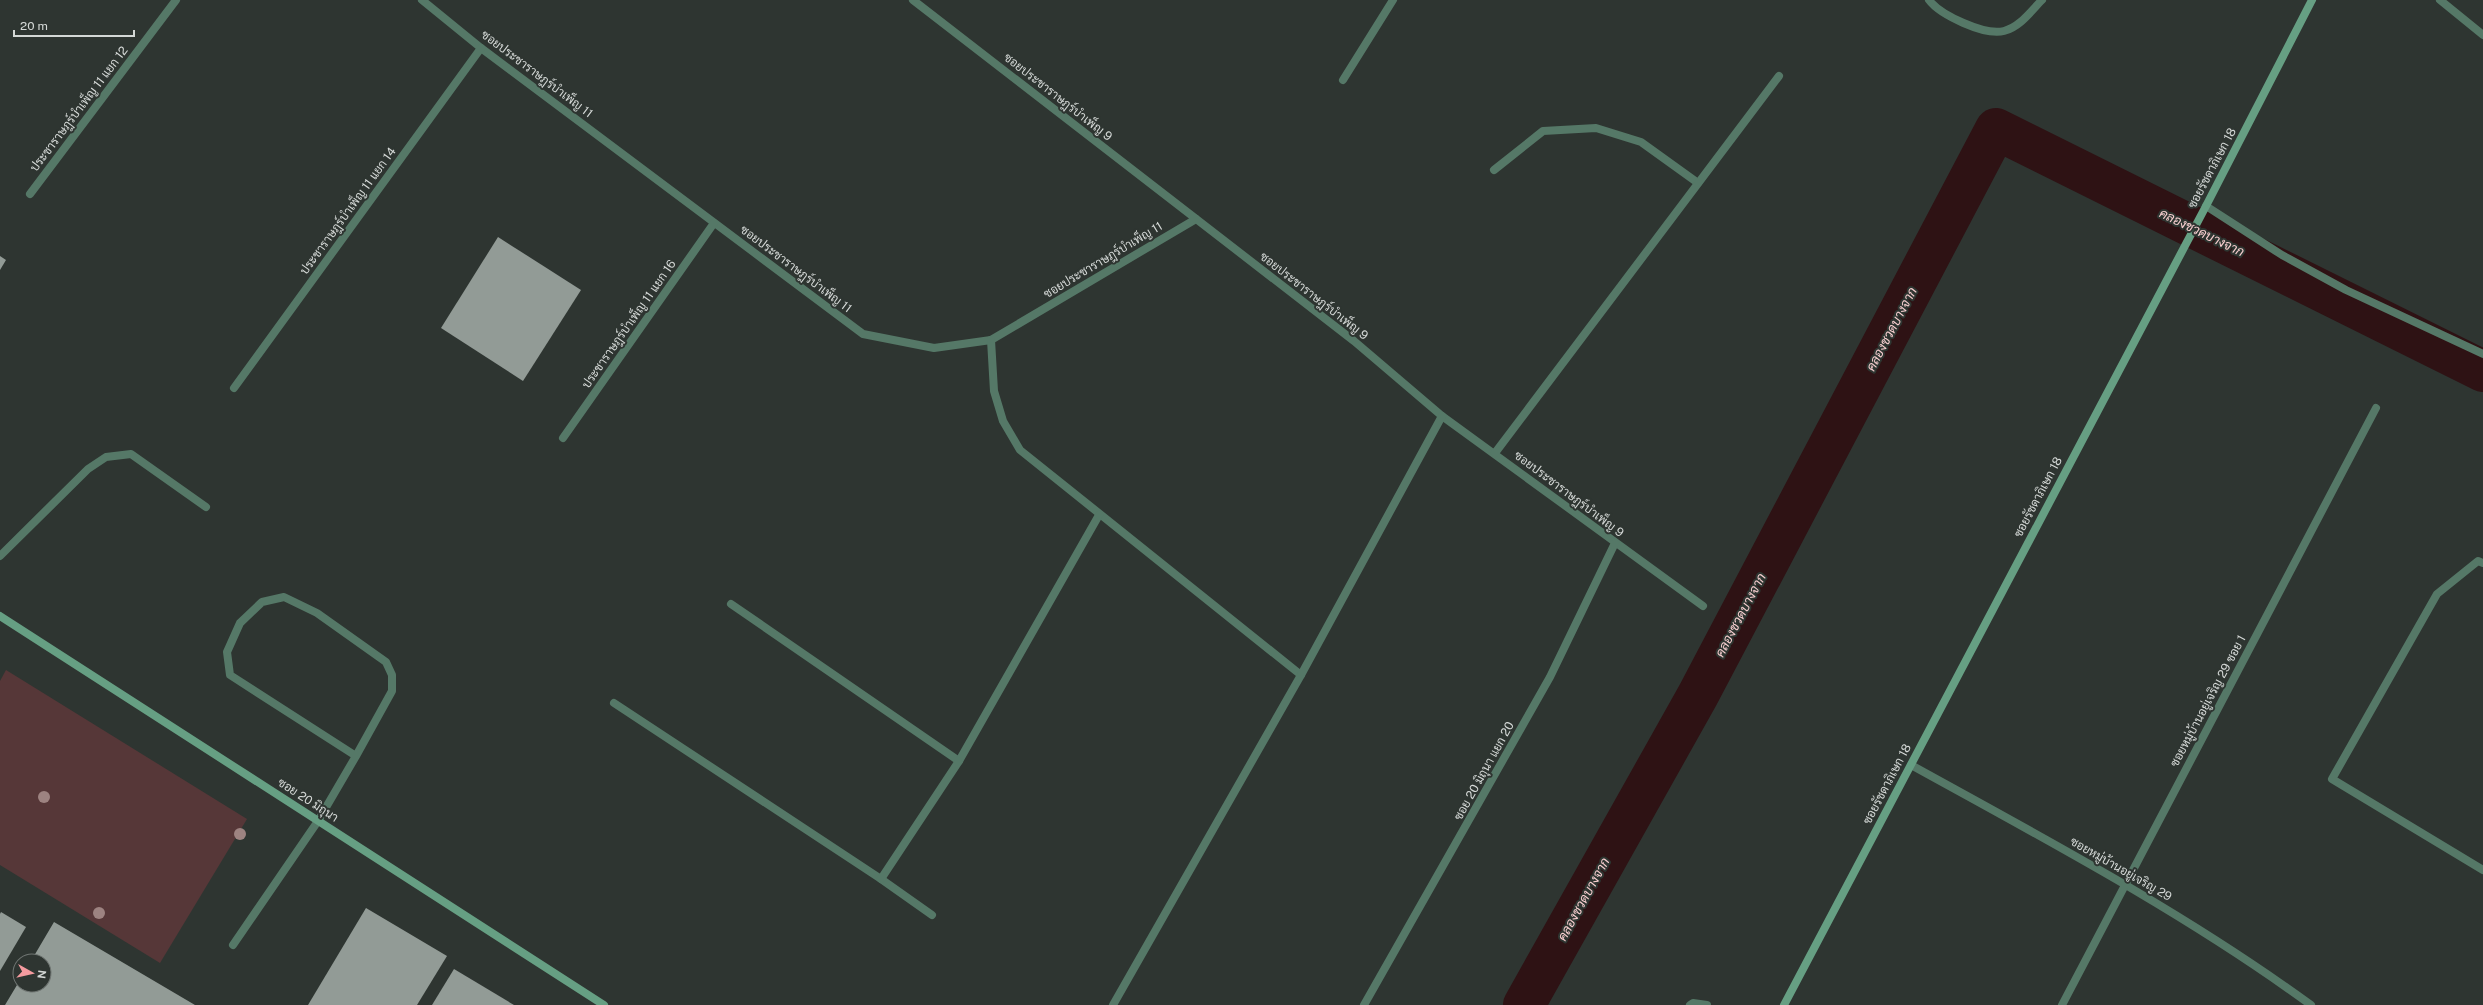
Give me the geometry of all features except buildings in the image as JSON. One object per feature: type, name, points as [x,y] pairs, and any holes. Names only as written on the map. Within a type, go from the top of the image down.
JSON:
[{"type":"street","name":"ประชาราษฎร์บำเพ็ญ 11 แยก 12","points":[[30,194],[176,0]]},
{"type":"street","name":"ซอยประชาราษฎร์บำเพ็ญ 11","points":[[422,0],[481,48],[863,334],[934,348],[991,340],[1196,219]]},
{"type":"street","name":"ซอยประชาราษฎร์บำเพ็ญ 9","points":[[913,0],[1354,342],[1442,416],[1495,453],[1615,543],[1703,606]]},
{"type":"street","points":[[1343,80],[1393,0]]},
{"type":"street","points":[[1929,0],[1964,24],[1983,30],[2003,31],[2021,22],[2042,0]]},
{"type":"street","name":"ซอยรัชดาภิเษก 18","points":[[1784,1005],[2206,206],[2312,0]]},
{"type":"street","points":[[2440,0],[2483,36]]},
{"type":"street","name":"ประชาราษฎร์บำเพ็ญ 11 แยก 14","points":[[234,388],[481,48]]},
{"type":"street","points":[[1495,453],[1779,76]]},
{"type":"street","points":[[1494,170],[1543,131],[1596,128],[1641,142],[1698,183]]},
{"type":"street","points":[[2206,206],[2282,255],[2346,290],[2483,354]]},
{"type":"street","name":"ประชาราษฎร์บำเพ็ญ 11 แยก 16","points":[[563,438],[714,223]]},
{"type":"street","points":[[991,340],[994,391],[1003,421],[1020,450],[1099,516],[1301,675]]},
{"type":"street","name":"ซอยหมู่บ้านอยู่เจริญ 29 ซอย 1","points":[[2062,1005],[2376,408]]},
{"type":"street","points":[[1113,1005],[1301,675],[1442,416]]},
{"type":"street","points":[[0,556],[88,469],[106,457],[131,454],[206,507]]},
{"type":"street","points":[[881,879],[959,761],[1099,516]]},
{"type":"street","name":"ซอย 20 มิถุนา แยก 20","points":[[1364,1005],[1550,677],[1615,543]]},
{"type":"street","points":[[2483,563],[2478,561],[2437,594],[2332,779],[2483,870]]},
{"type":"street","points":[[233,945],[318,820],[356,756],[392,691],[392,675],[386,662],[317,613],[284,598],[262,602],[240,623],[227,652],[230,675],[356,756]]},
{"type":"street","points":[[731,604],[959,761]]},
{"type":"street","name":"ซอย 20 มิถุนา","points":[[0,616],[604,1005]]},
{"type":"street","points":[[614,703],[881,879],[932,915]]},
{"type":"street","name":"ซอยหมู่บ้านอยู่เจริญ 29","points":[[1911,765],[2126,883],[2276,979],[2311,1005]]},
{"type":"street","points":[[1690,1005],[1693,1003],[1707,1005]]},
{"type":"shaded area","points":[[6,670],[247,819],[160,963],[0,865],[0,681]]},
{"type":"waterway","name":"คลองชวดบางจาก","points":[[1524,1005],[1698,695],[1996,129],[2483,371]]}]
